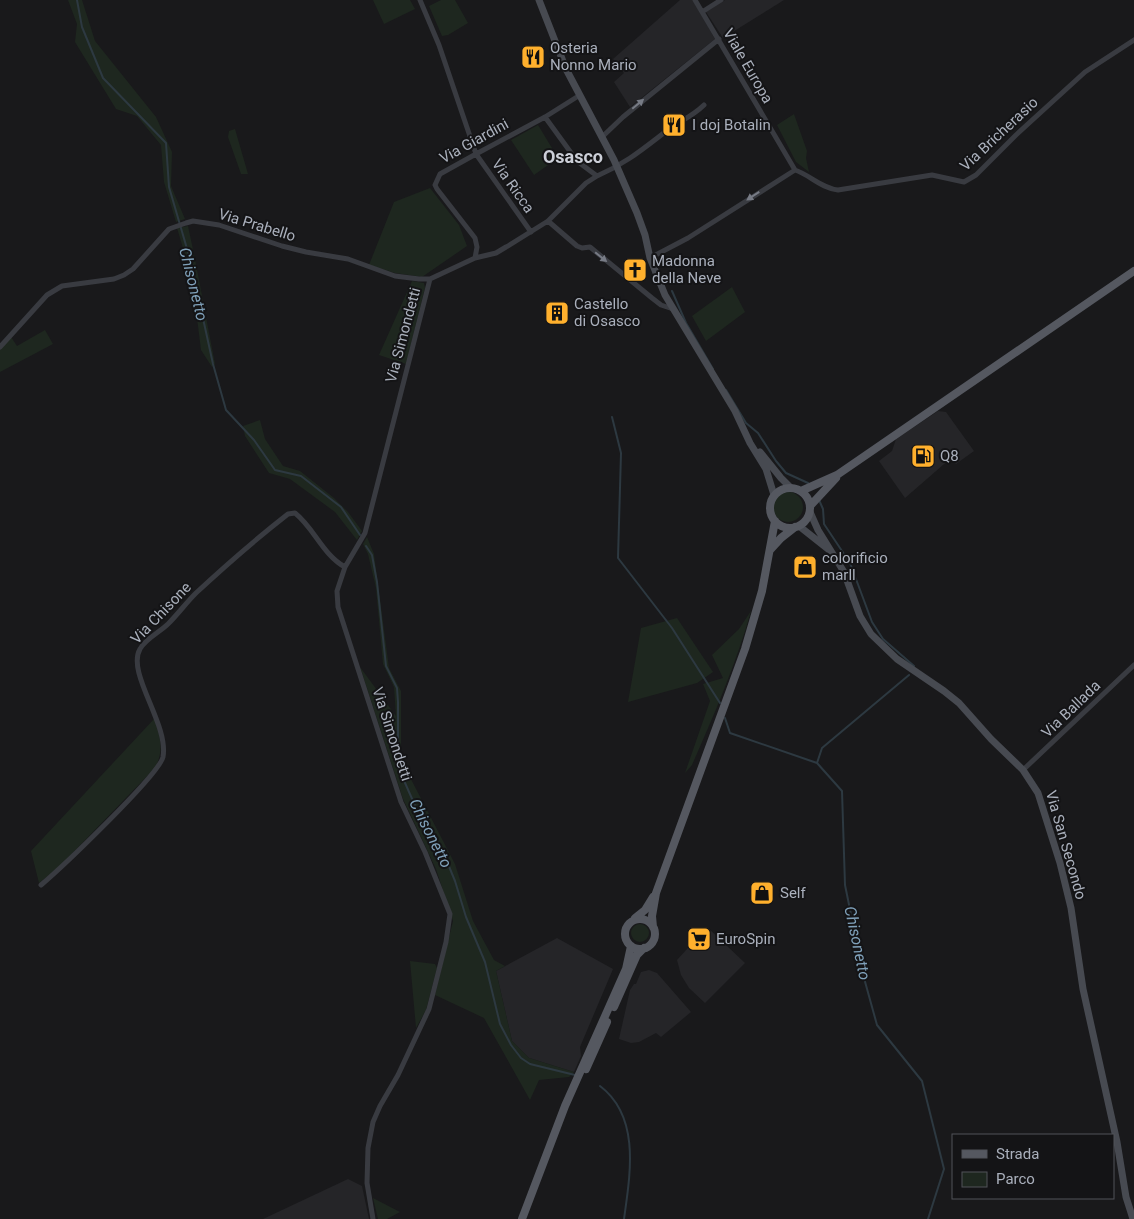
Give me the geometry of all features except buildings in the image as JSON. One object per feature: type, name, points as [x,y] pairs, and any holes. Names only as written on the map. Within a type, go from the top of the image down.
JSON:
[{"type":"main road","points":[[801,491],[838,476],[1134,271]]},
{"type":"main road","points":[[769,552],[781,538],[804,522],[810,509],[838,476]]},
{"type":"main road","points":[[797,527],[784,527],[775,521],[770,511],[774,495],[785,488],[801,491],[806,495],[810,509]]},
{"type":"main road","points":[[558,1129],[637,955],[650,945],[654,938],[652,916],[656,893],[745,648],[762,591],[775,521]]},
{"type":"main road","points":[[644,948],[635,948],[628,942],[625,933],[626,928],[645,910],[656,893]]},
{"type":"main road","points":[[632,921],[642,918],[653,927]]},
{"type":"main road","points":[[522,1219],[572,1089],[626,969],[632,946]]},
{"type":"street","name":"Via Ricca","points":[[420,0],[439,45],[476,154],[531,232]]},
{"type":"street","points":[[539,0],[566,68],[617,167],[645,235],[650,258],[661,285],[673,309],[718,380],[766,470],[774,495]]},
{"type":"street","name":"Viale Europa","points":[[695,0],[795,170]]},
{"type":"street","points":[[702,12],[721,0]]},
{"type":"street","points":[[602,137],[623,117],[719,39]]},
{"type":"street","name":"Via Bricherasio","points":[[795,170],[828,189],[838,190],[932,175],[964,182],[976,175],[1016,135],[1085,72],[1134,40]]},
{"type":"street","name":"Via Giardini","points":[[475,258],[478,247],[475,238],[435,185],[440,174],[545,118],[580,95]]},
{"type":"street","points":[[430,279],[475,258],[496,253],[531,232],[548,220],[586,183],[617,167],[704,105]]},
{"type":"street","points":[[545,118],[577,161],[597,176]]},
{"type":"street","points":[[650,258],[688,238],[795,170]]},
{"type":"street","points":[[548,220],[577,246],[582,248],[590,247],[652,298],[673,309]]},
{"type":"street","name":"Via Prabello","points":[[0,347],[47,295],[62,286],[114,279],[124,275],[133,269],[169,228],[186,223],[219,225],[282,246],[348,259],[395,276],[430,279]]},
{"type":"street","name":"Via Simondetti","points":[[373,1219],[366,1183],[368,1148],[373,1122],[398,1076],[429,1009],[446,942],[450,914],[425,852],[401,802],[369,708],[338,607],[337,591],[345,567],[365,533],[430,279]]},
{"type":"street","points":[[744,430],[771,468],[791,488]]},
{"type":"street","name":"Via San Secondo","points":[[810,509],[818,530],[844,572],[860,616],[871,634],[897,659],[944,690],[959,703],[991,739],[1023,770],[1038,793],[1068,899],[1083,989],[1117,1142],[1126,1197],[1133,1219]]},
{"type":"street","name":"Via Chisone","points":[[41,885],[58,871],[139,789],[156,770],[162,759],[162,736],[138,670],[136,659],[140,648],[197,593],[288,514],[295,513],[303,519],[336,562],[345,567]]},
{"type":"street","points":[[797,527],[834,554]]},
{"type":"street","name":"Via Ballada","points":[[1023,770],[1134,665]]},
{"type":"shaded area","points":[[680,0],[693,0],[715,39],[630,107],[614,82],[624,73],[613,59]]},
{"type":"shaded area","points":[[725,0],[784,0],[723,38],[706,12]]},
{"type":"shaded area","points":[[938,411],[946,412],[974,451],[956,464],[951,458],[905,498],[879,461],[892,451],[896,439]]},
{"type":"shaded area","points":[[707,927],[745,963],[705,1003],[689,988],[681,975],[677,960]]},
{"type":"shaded area","points":[[557,938],[613,969],[580,1047],[581,1056],[574,1072],[529,1058],[512,1041],[496,971]]},
{"type":"shaded area","points":[[649,970],[657,973],[691,1012],[661,1037],[656,1033],[639,1042],[631,1043],[619,1039],[630,990],[636,984],[641,972]]},
{"type":"shaded area","points":[[348,1179],[362,1186],[369,1219],[263,1219]]},
{"type":"green space","points":[[68,0],[82,0],[95,41],[156,117],[172,152],[171,186],[185,219],[176,222],[164,182],[161,145],[137,116],[116,109],[75,42],[77,24]]},
{"type":"green space","points":[[373,0],[410,0],[415,9],[384,24]]},
{"type":"green space","points":[[441,0],[455,0],[468,23],[448,35],[442,36],[429,6]]},
{"type":"green space","points":[[794,114],[807,151],[806,158],[809,172],[796,162],[777,125]]},
{"type":"green space","points":[[538,125],[558,158],[534,175],[511,140]]},
{"type":"green space","points":[[235,129],[248,174],[241,174],[228,137],[229,131]]},
{"type":"green space","points":[[430,188],[459,225],[467,246],[422,277],[395,273],[369,265],[394,202]]},
{"type":"green space","points":[[188,226],[215,364],[212,367],[201,350],[192,278],[177,228]]},
{"type":"green space","points":[[412,281],[424,283],[425,288],[406,364],[379,355]]},
{"type":"green space","points":[[732,287],[745,312],[706,341],[692,316]]},
{"type":"green space","points":[[45,330],[53,344],[0,372],[0,349],[11,337],[17,346]]},
{"type":"green space","points":[[260,420],[265,439],[283,466],[300,471],[334,498],[348,512],[362,531],[357,540],[335,512],[290,479],[269,473],[245,436],[243,426]]},
{"type":"green space","points":[[788,492],[799,496],[803,507],[799,518],[788,522],[777,518],[773,507],[777,496]]},
{"type":"green space","points":[[367,537],[374,554],[389,668],[401,691],[401,760],[455,864],[473,921],[494,960],[505,966],[496,971],[512,1041],[529,1058],[574,1072],[569,1077],[539,1080],[530,1100],[484,1018],[435,995],[453,921],[436,869],[403,799],[360,667],[396,716],[394,687],[383,664],[376,588],[368,554],[363,544]]},
{"type":"green space","points":[[751,611],[732,670],[692,765],[685,773],[710,701],[703,684],[723,678],[712,655],[739,629]]},
{"type":"green space","points":[[677,618],[713,672],[697,683],[628,702],[641,628]]},
{"type":"green space","points":[[154,719],[160,744],[160,756],[155,768],[57,869],[39,883],[31,851]]},
{"type":"green space","points":[[640,924],[647,926],[649,933],[647,940],[640,942],[633,940],[631,933],[633,926]]},
{"type":"green space","points":[[410,961],[435,964],[437,968],[426,1010],[416,1028]]},
{"type":"green space","points":[[373,1198],[400,1212],[387,1219],[378,1219]]},
{"type":"waterway","name":"Chisonetto","points":[[77,0],[82,27],[103,78],[166,143],[169,187],[190,259],[213,364],[226,410],[254,440],[275,470],[301,476],[341,507],[360,535]]},
{"type":"waterway","points":[[672,291],[686,323],[713,369]]},
{"type":"waterway","points":[[726,390],[746,423],[758,433],[786,473],[808,483]]},
{"type":"waterway","name":"Chisonetto","points":[[612,417],[621,453],[618,558],[672,628],[720,703]]},
{"type":"waterway","points":[[819,500],[823,509],[824,524],[850,563],[872,622],[883,639],[914,666]]},
{"type":"waterway","name":"Chisonetto","points":[[366,546],[372,555],[377,582],[386,666],[397,688],[398,767],[417,810],[441,847],[455,881],[466,917],[485,962],[500,1024],[511,1045],[521,1058],[530,1064],[575,1075]]},
{"type":"waterway","points":[[817,763],[822,748],[909,675]]},
{"type":"waterway","name":"Chisonetto","points":[[725,718],[730,733],[817,763],[842,791],[845,885],[864,978],[877,1025],[922,1081],[944,1169],[928,1219]]},
{"type":"waterway","name":"Chisonetto","points":[[600,1086],[613,1099],[622,1114],[627,1130],[630,1166],[624,1219]]},
{"type":"place","name":"Osteria Nonno Mario","points":[[533,57]]},
{"type":"place","name":"I doj Botalin","points":[[674,125]]},
{"type":"place","name":"Madonna della Neve","points":[[635,270]]},
{"type":"place","name":"Castello di Osasco","points":[[557,313]]},
{"type":"place","name":"Q8","points":[[923,456]]},
{"type":"place","name":"colorificio marll","points":[[805,567]]},
{"type":"place","name":"Self","points":[[762,893]]},
{"type":"place","name":"EuroSpin","points":[[699,939]]},
{"type":"district","name":"Osasco","points":[[573,157]]}]
